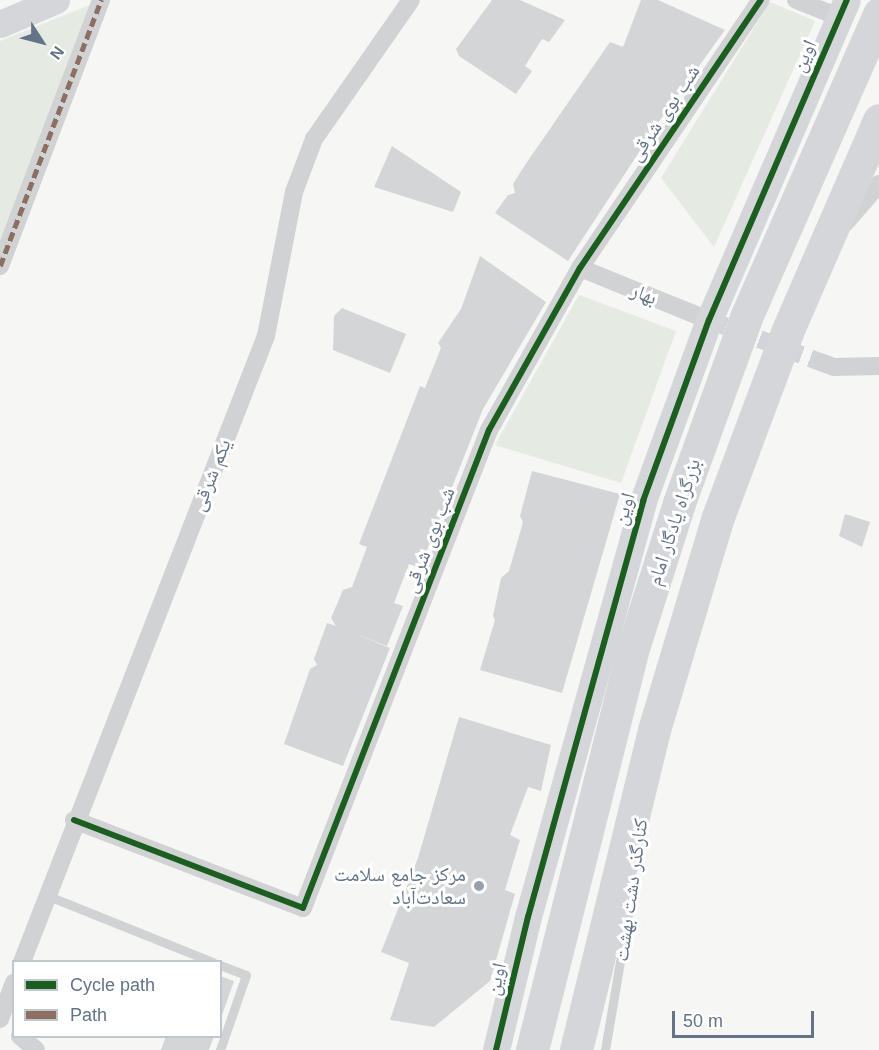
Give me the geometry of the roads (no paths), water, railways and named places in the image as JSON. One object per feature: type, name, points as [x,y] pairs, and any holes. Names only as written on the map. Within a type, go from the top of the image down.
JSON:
[{"type":"highway","name":"بزرگراه یادگار امام","points":[[532,1050],[631,657],[679,503],[747,315],[879,14]]},
{"type":"highway","name":"بزرگراه یادگار امام","points":[[576,1050],[654,730],[718,517],[818,257],[879,120]]},
{"type":"street","points":[[0,24],[56,0]]},
{"type":"street","points":[[0,266],[101,0]]},
{"type":"street","name":"یکم شرقی","points":[[22,960],[74,820],[266,336],[294,192],[314,139],[411,0]]},
{"type":"street","name":"شب بوی شرقی","points":[[74,820],[303,908],[489,430],[580,268],[761,0]]},
{"type":"street","points":[[796,0],[843,8]]},
{"type":"street","name":"اوین","points":[[496,1050],[528,916],[643,501],[709,320],[843,8]]},
{"type":"street","points":[[818,257],[879,184]]},
{"type":"street","name":"بهار","points":[[580,268],[709,320]]},
{"type":"street","points":[[823,363],[834,367],[879,366]]},
{"type":"street","points":[[12,988],[0,1019],[12,1029]]},
{"type":"street","points":[[22,1038],[36,1050]]},
{"type":"lane","name":"کنارگذر دشت بهشت","points":[[640,835],[654,730]]},
{"type":"lane","name":"کنارگذر دشت بهشت","points":[[605,1050],[635,870]]},
{"type":"lane","points":[[46,895],[208,960]]},
{"type":"lane","points":[[220,1050],[246,975],[222,966]]},
{"type":"tunnel","points":[[709,320],[823,363]]},
{"type":"place","name":"مرکز جامع سلامت سعادت‌آباد","points":[[479,886]]}]
